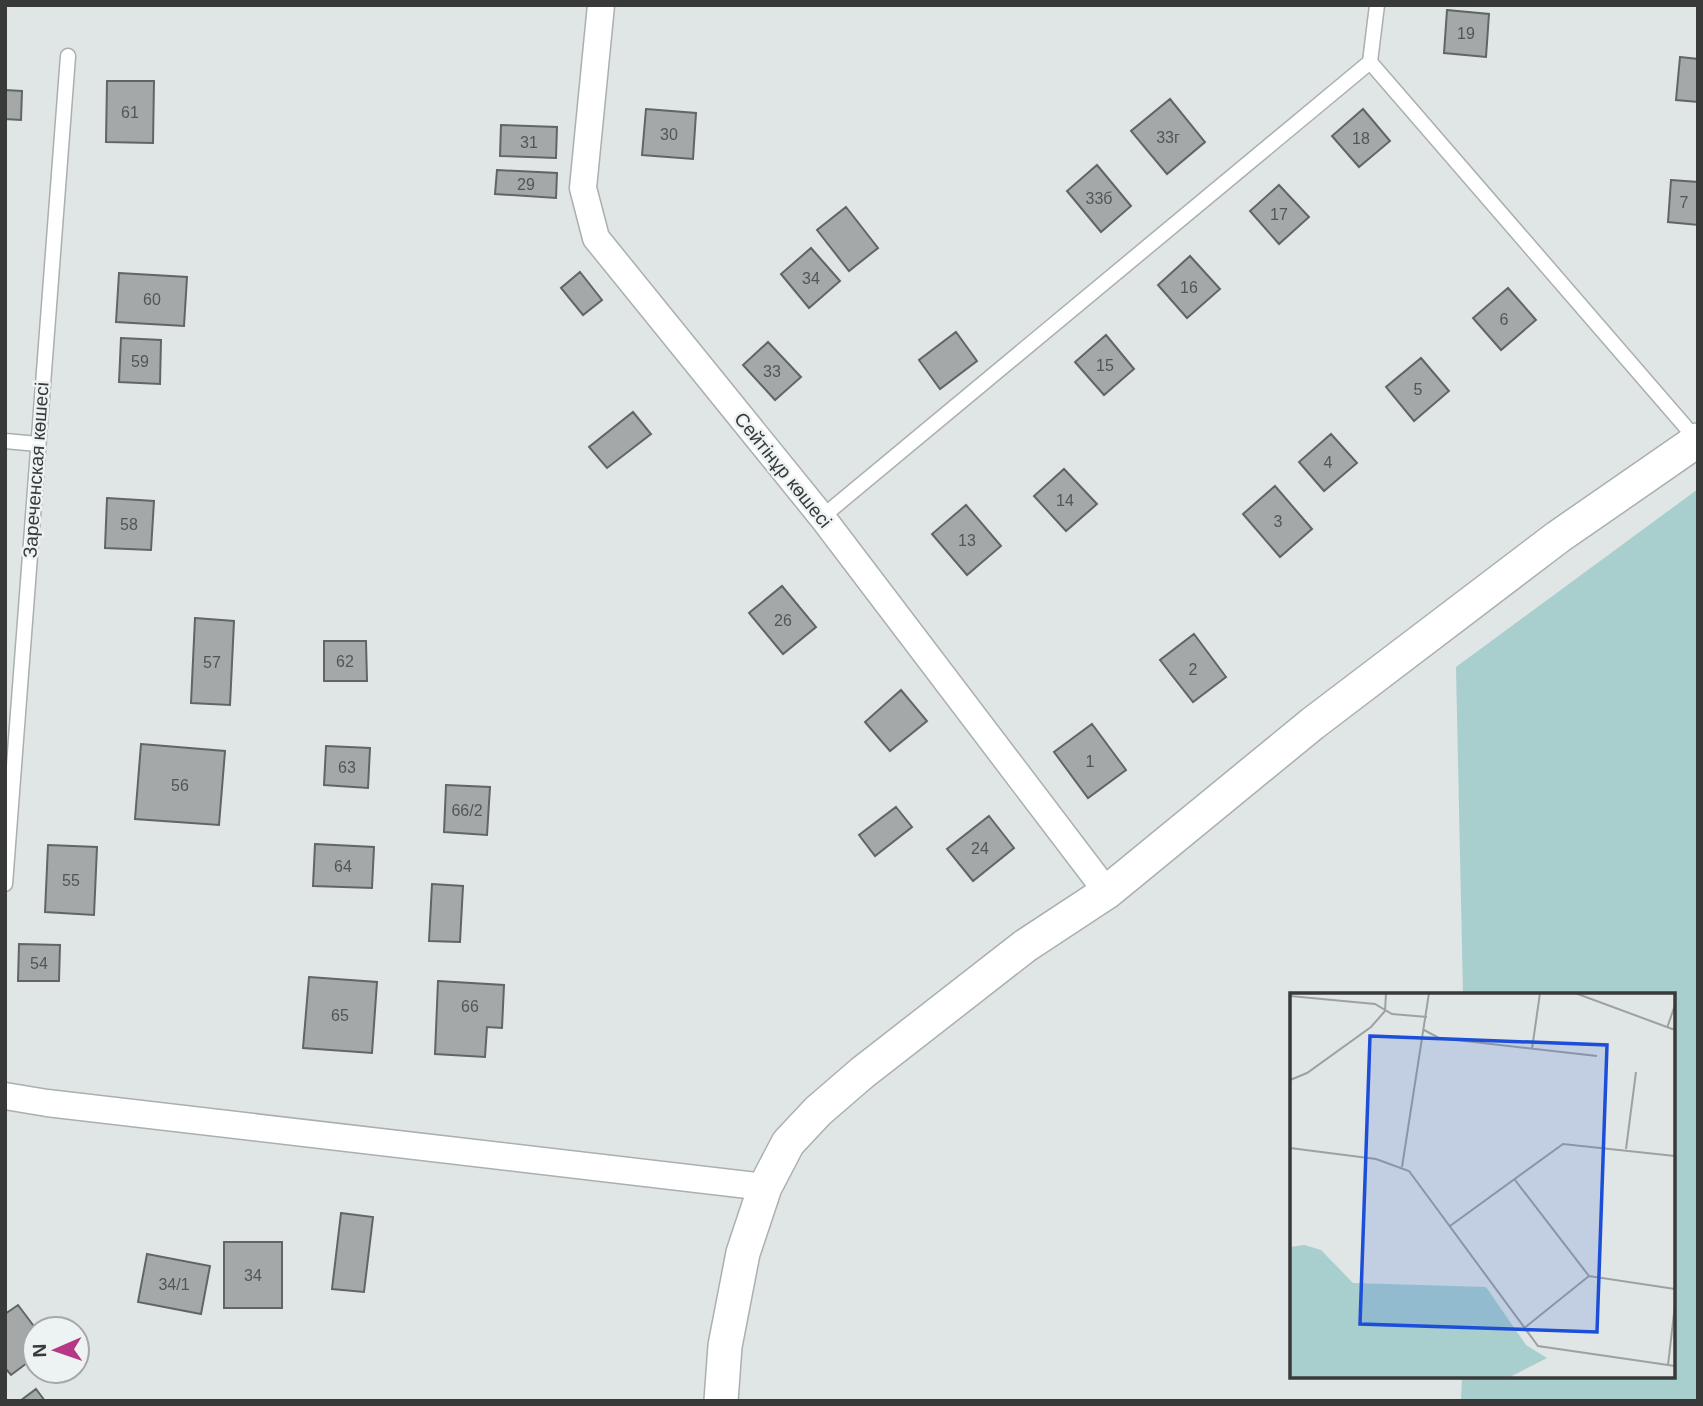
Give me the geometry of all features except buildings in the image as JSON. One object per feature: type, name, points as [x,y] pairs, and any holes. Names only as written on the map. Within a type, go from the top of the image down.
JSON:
[{"type":"street","name":"Сейтінұр көшесі","points":[[601,5],[583,188],[596,238],[822,517],[1107,892]]},
{"type":"street","points":[[721,1401],[725,1346],[743,1253],[765,1187],[788,1143],[818,1111],[862,1073],[1025,946],[1107,892],[1323,716],[1558,537],[1698,440]]},
{"type":"street","points":[[5,1096],[765,1187]]},
{"type":"lane","points":[[822,517],[1370,62],[1377,5]]},
{"type":"lane","name":"Зареченская көшесі","points":[[5,884],[68,56]]},
{"type":"lane","points":[[1370,62],[1698,440]]},
{"type":"lane","points":[[5,442],[38,444]]},
{"type":"shaded area","points":[[1698,489],[1698,1401],[1461,1401],[1462,1378],[1675,1378],[1675,993],[1463,993],[1456,667]]}]
